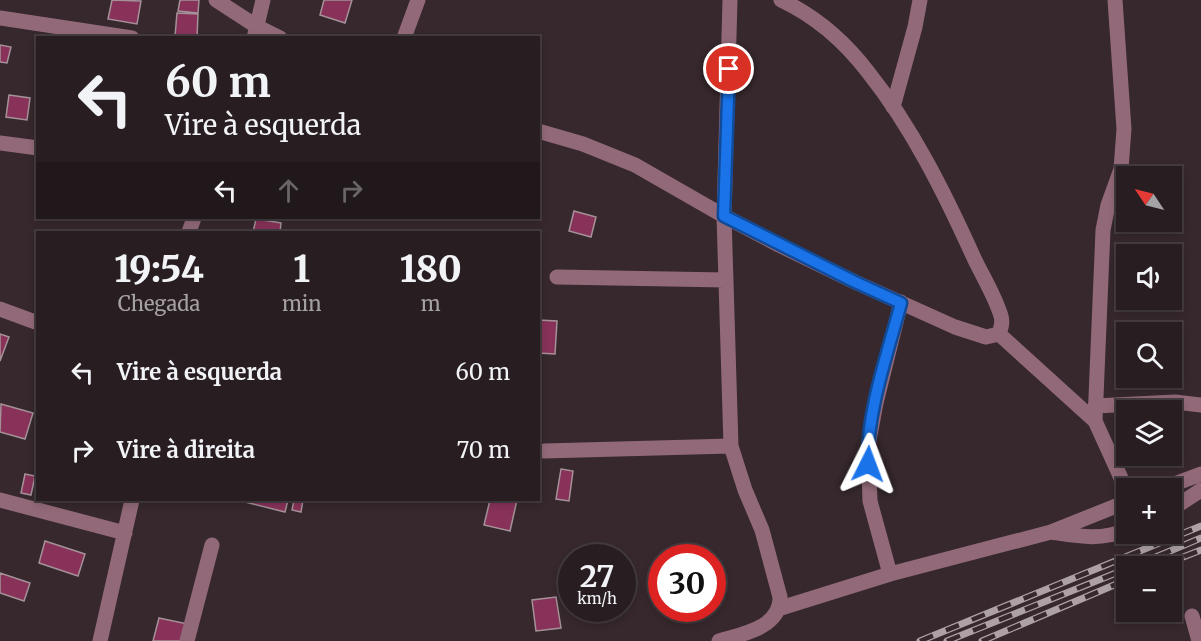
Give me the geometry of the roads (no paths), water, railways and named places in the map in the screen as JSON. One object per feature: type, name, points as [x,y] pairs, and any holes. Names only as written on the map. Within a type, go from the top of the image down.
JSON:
[{"type":"street","points":[[216,0],[255,32],[272,36]]},
{"type":"street","points":[[255,32],[263,0]]},
{"type":"street","points":[[405,36],[418,0]]},
{"type":"street","points":[[719,641],[751,632],[775,617],[780,608],[780,597],[762,530],[731,446],[724,216],[730,0]]},
{"type":"street","points":[[781,0],[799,9],[836,37],[868,72],[893,107],[918,147],[962,232],[1002,318],[999,334]]},
{"type":"street","points":[[893,107],[920,0]]},
{"type":"street","points":[[1115,0],[1124,129],[1121,169],[1108,205],[1103,230],[1095,414],[1121,478]]},
{"type":"street","points":[[0,18],[119,36]]},
{"type":"street","points":[[540,132],[583,144],[634,165],[724,216],[845,277],[955,327],[986,337],[999,334]]},
{"type":"street","points":[[0,143],[36,148]]},
{"type":"street","points":[[557,277],[726,280]]},
{"type":"street","points":[[890,574],[870,501],[868,446],[876,403],[901,303]]},
{"type":"street","points":[[0,309],[36,322]]},
{"type":"street","points":[[999,334],[1095,414],[1175,402],[1201,405]]},
{"type":"street","points":[[544,451],[731,446]]},
{"type":"street","points":[[1182,481],[1201,474]]},
{"type":"street","points":[[1182,502],[1201,490]]},
{"type":"street","points":[[0,500],[124,533]]},
{"type":"street","points":[[100,641],[132,501]]},
{"type":"street","points":[[780,608],[890,574],[1051,532],[1116,506]]},
{"type":"street","points":[[1051,532],[1093,538],[1116,535]]},
{"type":"street","points":[[187,641],[212,545]]},
{"type":"street","points":[[1192,616],[1199,641]]},
{"type":"railway","points":[[920,641],[1201,526]]},
{"type":"railway","points":[[1158,556],[1201,538]]},
{"type":"railway","points":[[1182,558],[1201,550]]},
{"type":"railway","points":[[947,641],[1116,573]]},
{"type":"railway","points":[[982,641],[1116,584]]}]
